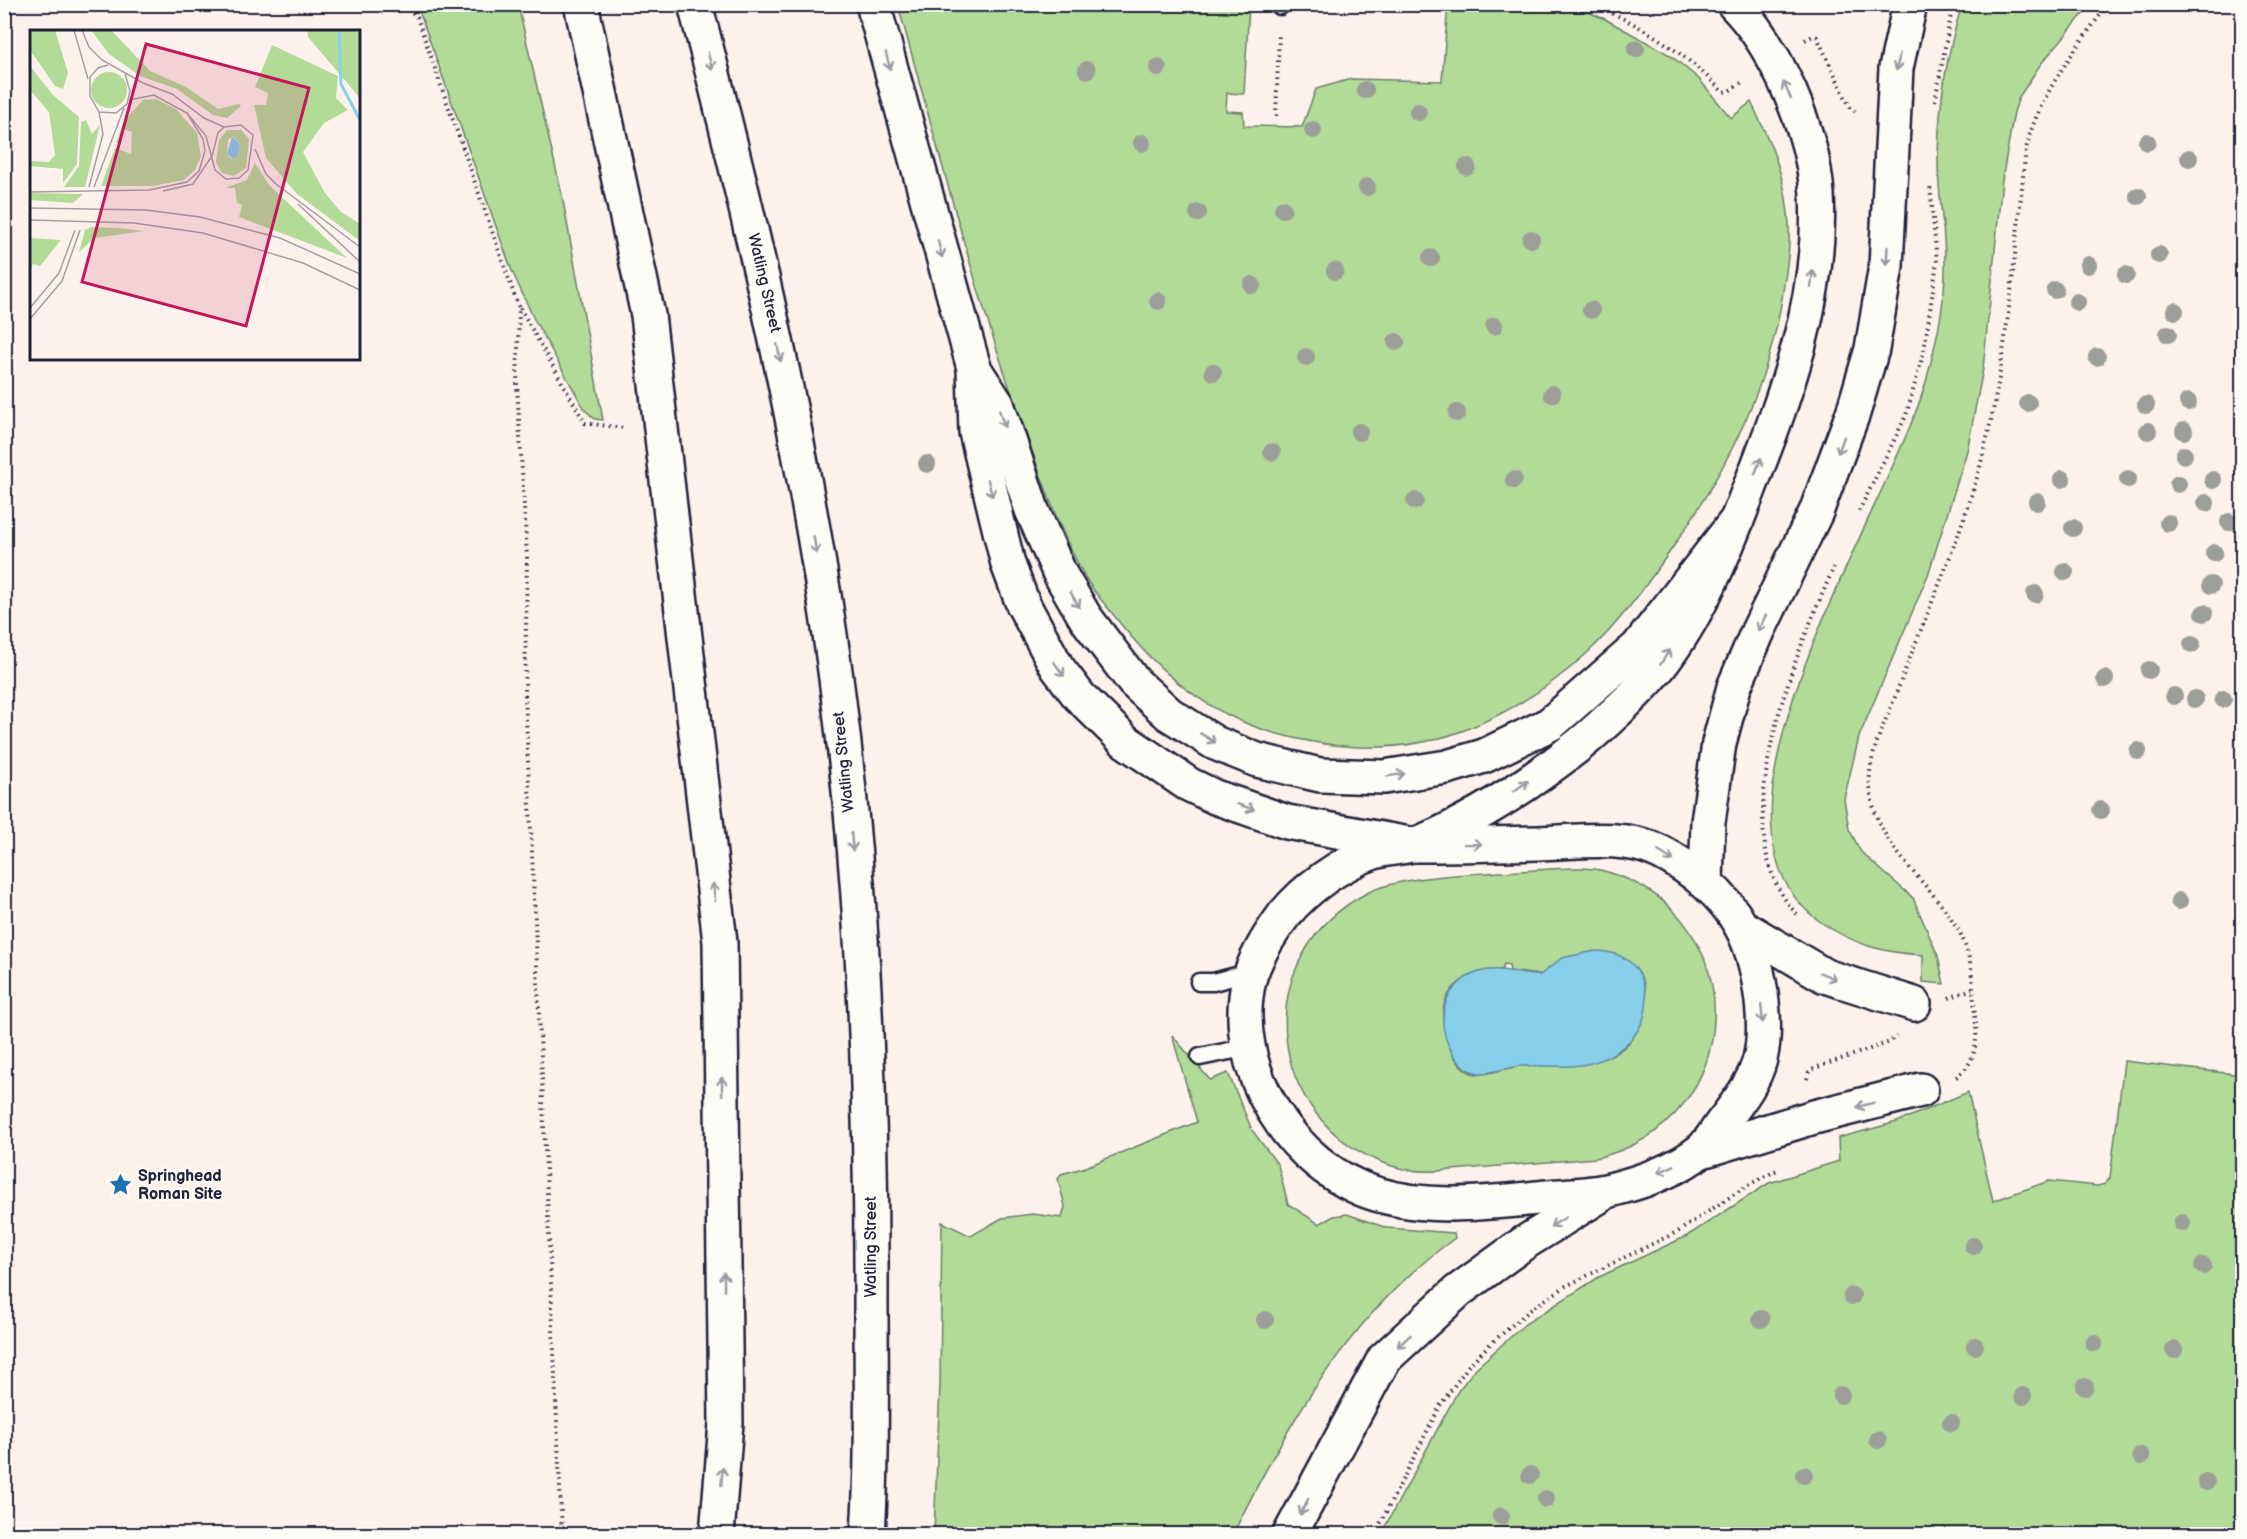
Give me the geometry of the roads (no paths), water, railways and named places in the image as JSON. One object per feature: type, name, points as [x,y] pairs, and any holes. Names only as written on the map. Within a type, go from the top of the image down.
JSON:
[{"type":"main road","points":[[581,4],[648,315],[720,942],[726,1423],[717,1534]]},
{"type":"main road","name":"Watling Street","points":[[695,4],[745,202],[787,390],[830,636],[841,727],[856,884],[872,1139],[868,1534]]},
{"type":"main road","points":[[873,4],[974,368],[976,432],[1008,564],[1040,638],[1057,667],[1079,696],[1125,741],[1147,758],[1215,797],[1287,822],[1415,845],[1490,807],[1582,743],[1658,669],[1702,598],[1737,520],[1779,413],[1808,313],[1818,229],[1817,187],[1810,147],[1766,48],[1734,4]]},
{"type":"main road","points":[[1706,882],[1708,822],[1716,762],[1734,687],[1816,512],[1853,413],[1872,349],[1886,266],[1896,68],[1910,4]]},
{"type":"main road","points":[[974,368],[997,404],[1032,510],[1060,574],[1085,617],[1134,682],[1169,714],[1215,743],[1257,760],[1320,775],[1384,777],[1447,767],[1484,756],[1550,724],[1638,648],[1737,520]]},
{"type":"main road","points":[[1607,1191],[1487,1202],[1435,1203],[1384,1196],[1359,1188],[1328,1170],[1290,1134],[1267,1099],[1249,1047],[1246,1006],[1252,972],[1284,915],[1314,886],[1366,855],[1387,849],[1415,845],[1598,841],[1633,844],[1658,851],[1706,882],[1741,926],[1758,974],[1763,1022],[1760,1058],[1746,1090],[1702,1150]]},
{"type":"main road","points":[[1741,926],[1824,976],[1906,1015]]},
{"type":"main road","points":[[1290,1534],[1384,1359],[1458,1291],[1524,1243],[1607,1191],[1667,1170],[1702,1150],[1814,1117],[1922,1090]]},
{"type":"lane","points":[[1199,982],[1214,982],[1252,972]]},
{"type":"lane","points":[[1200,1057],[1249,1047]]},
{"type":"water","points":[[1595,951],[1615,954],[1632,964],[1640,975],[1646,992],[1646,1007],[1642,1022],[1635,1035],[1624,1046],[1611,1055],[1581,1065],[1522,1066],[1481,1073],[1464,1067],[1455,1057],[1448,1044],[1443,1024],[1446,1001],[1458,984],[1477,973],[1488,970],[1540,975],[1562,958]]},
{"type":"place","name":"Springhead Roman Site","points":[[120,1185]]}]
